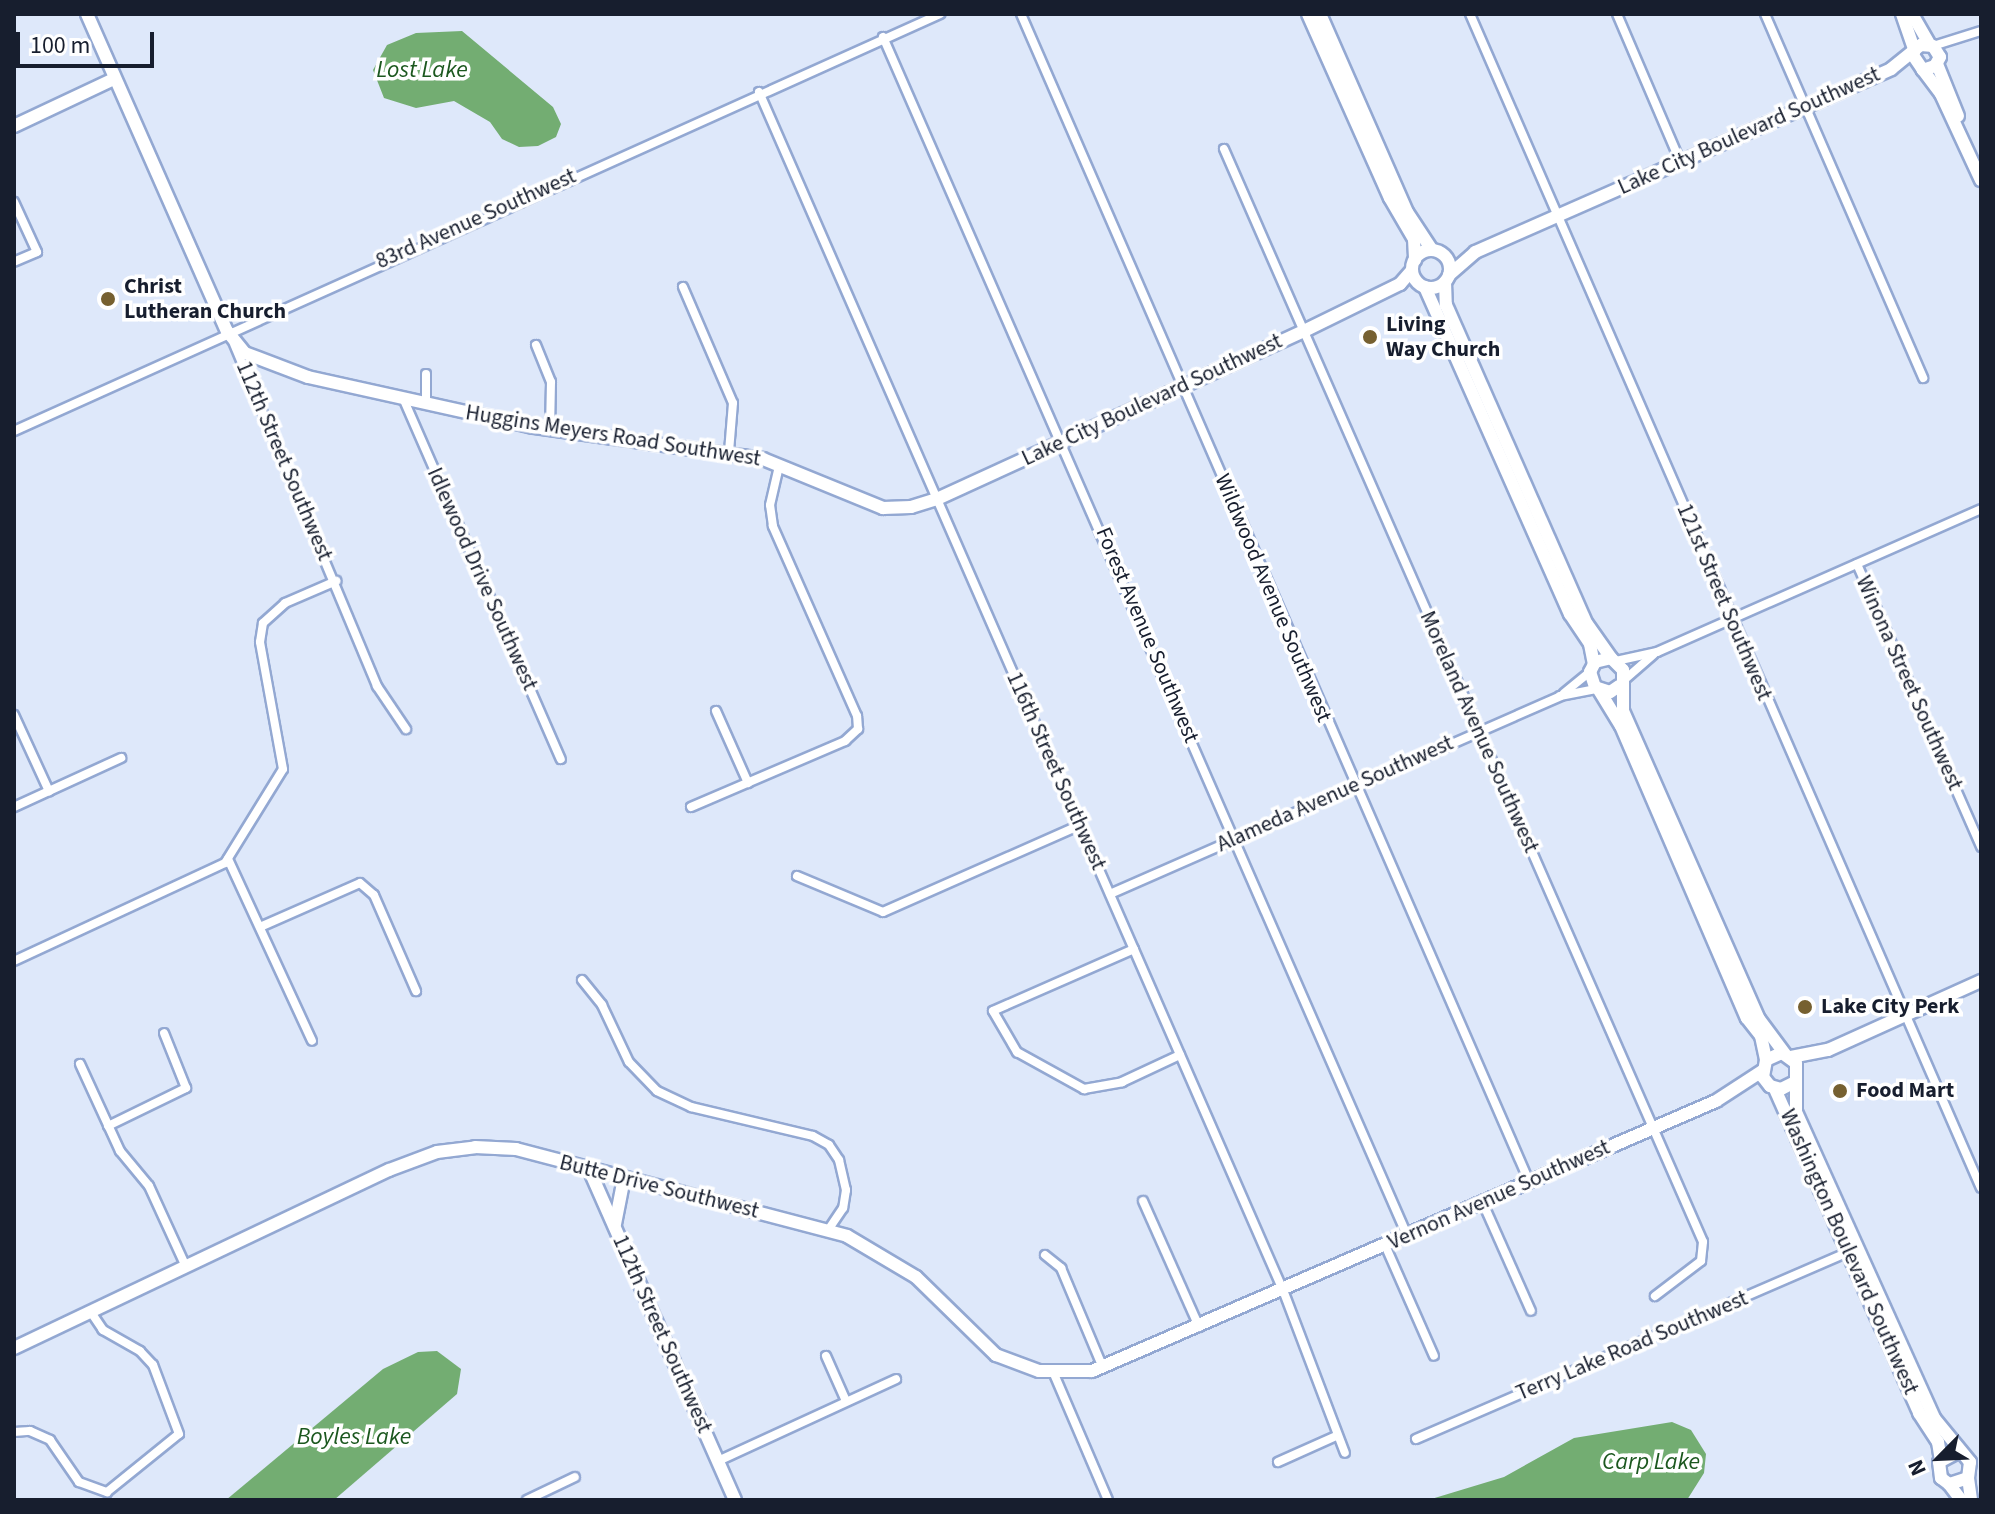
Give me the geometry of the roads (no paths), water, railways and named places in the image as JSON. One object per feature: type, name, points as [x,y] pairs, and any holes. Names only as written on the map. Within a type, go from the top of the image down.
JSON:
[{"type":"street","name":"112th Street Southwest","points":[[87,14],[234,344],[336,581],[377,686],[406,729]]},
{"type":"street","name":"83rd Avenue Southwest","points":[[14,431],[227,331],[940,14]]},
{"type":"street","name":"Wildwood Avenue Southwest","points":[[1021,14],[1354,786],[1529,1181]]},
{"type":"street","points":[[1308,14],[1390,198],[1414,239],[1413,265],[1570,614],[1590,644],[1598,689],[1621,726],[1747,1018],[1761,1036],[1764,1066]]},
{"type":"street","points":[[1320,14],[1407,212],[1435,250],[1447,259],[1446,305],[1587,624],[1614,660],[1621,684],[1623,711],[1759,1019],[1788,1055],[1828,1050],[1981,981]]},
{"type":"street","name":"121st Street Southwest","points":[[1470,14],[1981,1188]]},
{"type":"street","points":[[1617,14],[1680,161]]},
{"type":"street","points":[[1765,14],[1923,378]]},
{"type":"street","points":[[1902,14],[1921,69],[1960,131]]},
{"type":"street","points":[[1912,14],[1935,53],[1960,131],[1979,172]]},
{"type":"street","points":[[1921,69],[1935,53],[1981,31]]},
{"type":"street","name":"Forest Avenue Southwest","points":[[883,37],[1063,441],[1407,1235]]},
{"type":"street","name":"Lake City Boulevard Southwest","points":[[1447,278],[1475,252],[1891,69],[1914,53],[1935,53]]},
{"type":"street","name":"Lake City Boulevard Southwest","points":[[1891,69],[1921,69]]},
{"type":"street","points":[[14,126],[114,79]]},
{"type":"street","name":"116th Street Southwest","points":[[759,92],[1283,1290],[1345,1453]]},
{"type":"street","name":"Moreland Avenue Southwest","points":[[1224,149],[1704,1252],[1701,1261],[1655,1296]]},
{"type":"street","points":[[14,202],[37,252],[14,262]]},
{"type":"street","name":"Lake City Boulevard Southwest","points":[[900,509],[937,499],[1304,331],[1400,284],[1413,265],[1435,250],[1475,252]]},
{"type":"street","points":[[1400,284],[1423,286],[1447,278]]},
{"type":"street","points":[[683,287],[733,403],[729,452]]},
{"type":"street","name":"Huggins Meyers Road Southwest","points":[[234,344],[274,367],[403,398],[550,428],[729,452],[779,466],[868,503],[900,509]]},
{"type":"street","points":[[536,345],[551,382],[550,428]]},
{"type":"street","points":[[426,374],[426,402]]},
{"type":"street","name":"Idlewood Drive Southwest","points":[[403,398],[561,759]]},
{"type":"street","points":[[691,807],[845,741],[858,729],[857,716],[773,526],[770,505],[779,466]]},
{"type":"street","points":[[1592,668],[1614,660],[1657,652],[1981,510]]},
{"type":"street","name":"Winona Street Southwest","points":[[1857,564],[1981,847]]},
{"type":"street","points":[[14,961],[228,859],[283,769],[260,642],[263,623],[285,603],[336,581]]},
{"type":"street","points":[[1598,689],[1621,684],[1657,652]]},
{"type":"street","name":"Alameda Avenue Southwest","points":[[1560,696],[1592,668]]},
{"type":"street","name":"Alameda Avenue Southwest","points":[[1110,894],[1560,696],[1598,689]]},
{"type":"street","points":[[716,711],[748,783]]},
{"type":"street","points":[[14,715],[49,791]]},
{"type":"street","points":[[14,807],[121,758]]},
{"type":"street","points":[[797,876],[883,912],[1080,825]]},
{"type":"street","points":[[228,859],[312,1041]]},
{"type":"street","points":[[260,927],[350,885],[364,885],[374,895],[416,991]]},
{"type":"street","points":[[1134,949],[993,1011],[1017,1052],[1084,1089],[1122,1082],[1180,1055]]},
{"type":"street","points":[[582,980],[602,1005],[629,1062],[657,1091],[691,1107],[813,1136],[829,1145],[839,1160],[846,1190],[843,1208],[828,1230]]},
{"type":"street","points":[[108,1126],[184,1090],[185,1080],[164,1033]]},
{"type":"street","points":[[1796,1079],[1828,1050]]},
{"type":"street","name":"Vernon Avenue Southwest","points":[[1716,1101],[1764,1066],[1788,1055]]},
{"type":"street","name":"Washington Boulevard Southwest","points":[[1788,1055],[1796,1079],[1796,1112],[1934,1418],[1973,1472]]},
{"type":"street","points":[[80,1064],[124,1157],[149,1186],[186,1267]]},
{"type":"street","name":"Washington Boulevard Southwest","points":[[1764,1066],[1919,1413],[1938,1442],[1941,1460],[1938,1473],[1949,1484]]},
{"type":"street","name":"Vernon Avenue Southwest","points":[[1283,1290],[1716,1101],[1796,1079]]},
{"type":"street","name":"Butte Drive Southwest","points":[[14,1348],[437,1152],[516,1149],[828,1230],[901,1265],[996,1355],[1054,1374],[1103,1368],[1283,1290]]},
{"type":"street","name":"112th Street Southwest","points":[[589,1169],[735,1500]]},
{"type":"street","points":[[615,1227],[624,1178]]},
{"type":"street","points":[[1143,1201],[1199,1327]]},
{"type":"street","points":[[1482,1201],[1531,1311]]},
{"type":"street","points":[[1385,1245],[1434,1356]]},
{"type":"street","name":"Terry Lake Road Southwest","points":[[1416,1439],[1849,1252]]},
{"type":"street","points":[[1045,1255],[1061,1268],[1103,1368]]},
{"type":"street","points":[[14,1432],[30,1431],[50,1440],[79,1482],[97,1496],[117,1486],[175,1440],[179,1429],[173,1411],[147,1357],[103,1330],[90,1311]]},
{"type":"street","points":[[826,1356],[846,1401]]},
{"type":"street","points":[[1054,1374],[1108,1500]]},
{"type":"street","points":[[718,1461],[896,1379]]},
{"type":"street","points":[[1278,1462],[1336,1436]]},
{"type":"street","points":[[1941,1460],[1960,1453],[1981,1453]]},
{"type":"street","points":[[1961,1500],[1949,1484],[1973,1472]]},
{"type":"street","points":[[1971,1500],[1973,1472]]},
{"type":"street","points":[[527,1500],[575,1477]]},
{"type":"water","name":"Lost Lake","points":[[462,31],[553,107],[561,124],[556,137],[538,146],[519,147],[502,139],[490,122],[454,101],[416,108],[384,98],[373,70],[387,45],[416,33]]},
{"type":"water","name":"Boyles Lake","points":[[437,1351],[461,1369],[457,1394],[334,1500],[226,1500],[383,1369],[418,1352]]},
{"type":"water","name":"Carp Lake","points":[[1672,1422],[1691,1430],[1706,1454],[1704,1473],[1687,1500],[1428,1500],[1504,1477],[1574,1438]]},
{"type":"place","name":"Christ Lutheran Church","points":[[108,299]]},
{"type":"place","name":"Living Way Church","points":[[1370,337]]},
{"type":"place","name":"Lake City Perk","points":[[1805,1007]]},
{"type":"place","name":"Food Mart","points":[[1840,1091]]}]
